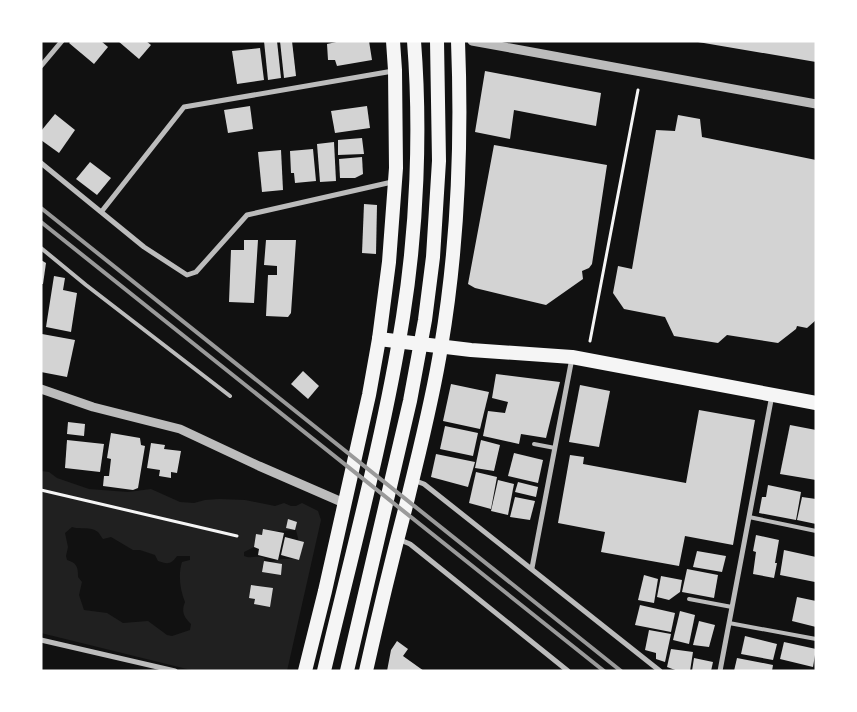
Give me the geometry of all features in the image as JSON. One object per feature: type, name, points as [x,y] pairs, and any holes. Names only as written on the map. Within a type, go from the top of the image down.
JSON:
[{"type":"highway","points":[[305,671],[369,395],[379,339],[389,262],[396,182],[393,41]]},
{"type":"highway","points":[[324,671],[387,406],[403,315],[412,234],[417,130],[414,41]]},
{"type":"highway","points":[[347,671],[410,401],[425,320],[433,257],[439,130],[437,41]]},
{"type":"highway","points":[[366,671],[430,406],[450,288],[460,123],[458,41]]},
{"type":"highway","points":[[379,339],[441,347],[572,357],[816,403]]},
{"type":"highway","points":[[325,591],[333,600],[370,609],[382,602]]},
{"type":"street","points":[[41,66],[62,41]]},
{"type":"street","points":[[472,41],[816,104]]},
{"type":"street","points":[[102,212],[184,107],[395,70]]},
{"type":"street","points":[[41,163],[144,247],[188,275],[196,272],[247,215],[396,182]]},
{"type":"street","points":[[532,568],[572,357]]},
{"type":"street","points":[[41,389],[93,407],[180,429],[344,503]]},
{"type":"street","points":[[720,671],[772,395]]},
{"type":"street","points":[[412,480],[424,484],[660,671]]},
{"type":"street","points":[[398,538],[410,544],[568,671]]},
{"type":"street","points":[[41,640],[175,671]]},
{"type":"lane","points":[[41,248],[230,396]]},
{"type":"lane","points":[[534,444],[555,448]]},
{"type":"lane","points":[[749,517],[816,531]]},
{"type":"lane","points":[[689,599],[732,607]]},
{"type":"lane","points":[[729,623],[816,638]]},
{"type":"path","points":[[590,341],[638,90]]},
{"type":"path","points":[[41,490],[237,536]]},
{"type":"shaded area","points":[[41,471],[49,472],[57,478],[89,489],[128,492],[151,489],[180,502],[194,503],[219,499],[245,500],[275,506],[284,503],[296,506],[302,503],[318,511],[321,520],[287,671],[195,671],[41,633]],"holes":[[[72,527],[95,530],[103,539],[111,537],[133,550],[140,550],[155,555],[158,561],[164,563],[171,562],[177,556],[190,556],[190,560],[182,562],[180,577],[185,602],[183,612],[191,624],[190,630],[172,636],[167,635],[148,621],[123,623],[107,613],[84,610],[79,595],[82,582],[78,577],[76,566],[67,560],[66,556],[68,547],[65,533]],[[264,529],[275,531],[296,530],[300,546],[296,558],[265,562],[264,558],[261,557],[244,556],[244,552],[254,547],[256,534],[262,535]]]},
{"type":"building","points":[[71,41],[101,41],[108,47],[94,64],[69,43]]},
{"type":"building","points":[[118,41],[146,41],[151,45],[139,59]]},
{"type":"building","points":[[264,41],[277,41],[281,78],[268,80]]},
{"type":"building","points":[[280,41],[292,41],[296,76],[284,78]]},
{"type":"building","points":[[341,41],[369,41],[372,60],[337,66],[335,60],[328,60],[327,44]]},
{"type":"building","points":[[816,41],[816,62],[698,42]]},
{"type":"building","points":[[260,48],[264,80],[237,84],[232,51]]},
{"type":"building","points":[[485,71],[601,93],[596,126],[514,110],[510,139],[475,132]]},
{"type":"building","points":[[250,106],[253,129],[228,133],[224,110]]},
{"type":"building","points":[[367,106],[370,128],[335,133],[331,111]]},
{"type":"building","points":[[55,114],[75,130],[59,153],[41,140],[41,131]]},
{"type":"building","points":[[678,115],[700,119],[702,137],[816,160],[816,320],[807,328],[797,326],[796,329],[778,343],[727,335],[718,343],[674,336],[665,317],[624,309],[613,293],[618,266],[632,269],[656,130],[675,131]]},
{"type":"building","points":[[362,138],[364,154],[338,155],[338,140]]},
{"type":"building","points":[[334,142],[336,181],[320,182],[317,144]]},
{"type":"building","points":[[494,145],[607,165],[592,264],[589,268],[582,271],[583,279],[546,305],[475,288],[468,284]]},
{"type":"building","points":[[313,149],[316,181],[295,183],[294,173],[291,173],[290,151]]},
{"type":"building","points":[[281,150],[283,190],[262,192],[258,152]]},
{"type":"building","points":[[362,157],[363,174],[355,178],[340,178],[339,159]]},
{"type":"building","points":[[90,162],[111,178],[97,195],[76,179]]},
{"type":"building","points":[[364,204],[377,205],[376,254],[362,253]]},
{"type":"building","points":[[244,240],[258,240],[254,303],[229,302],[231,250],[244,250]]},
{"type":"building","points":[[266,240],[296,240],[291,313],[288,317],[266,316],[268,275],[277,275],[277,266],[264,265]]},
{"type":"building","points":[[41,260],[46,263],[43,284],[41,284]]},
{"type":"building","points":[[54,276],[65,278],[63,290],[77,293],[71,332],[46,327]]},
{"type":"building","points":[[42,334],[75,340],[67,377],[41,372]]},
{"type":"building","points":[[303,371],[319,386],[308,399],[291,384]]},
{"type":"building","points":[[496,374],[560,382],[546,438],[521,434],[519,444],[483,436],[488,411],[505,413],[508,402],[492,398]]},
{"type":"building","points":[[451,384],[489,392],[480,429],[443,421]]},
{"type":"building","points":[[580,385],[610,391],[599,447],[569,442]]},
{"type":"building","points":[[699,410],[755,420],[733,545],[685,536],[679,566],[601,552],[605,532],[558,523],[570,455],[584,457],[583,464],[686,483]]},
{"type":"building","points":[[68,422],[85,424],[84,436],[67,434]]},
{"type":"building","points":[[790,425],[816,430],[816,480],[780,474]]},
{"type":"building","points":[[445,426],[478,433],[473,456],[440,449]]},
{"type":"building","points":[[111,433],[140,438],[141,445],[145,446],[138,488],[133,490],[103,486],[104,476],[109,476],[111,459],[107,458]]},
{"type":"building","points":[[67,440],[104,444],[100,472],[65,468]]},
{"type":"building","points":[[481,440],[500,445],[494,471],[475,468]]},
{"type":"building","points":[[151,443],[165,445],[164,449],[181,451],[177,473],[171,472],[171,478],[159,476],[160,470],[147,468]]},
{"type":"building","points":[[514,453],[543,460],[538,483],[508,476]]},
{"type":"building","points":[[436,454],[475,462],[468,487],[431,477]]},
{"type":"building","points":[[476,472],[497,477],[491,509],[469,503]]},
{"type":"building","points":[[498,480],[514,484],[508,515],[491,511]]},
{"type":"building","points":[[518,482],[538,487],[536,497],[515,492]]},
{"type":"building","points":[[768,485],[801,492],[796,520],[759,513],[762,497],[766,497]]},
{"type":"building","points":[[515,497],[535,501],[530,520],[510,517]]},
{"type":"building","points":[[802,497],[816,499],[816,524],[797,520]]},
{"type":"building","points":[[288,519],[297,522],[295,530],[286,528]]},
{"type":"building","points":[[263,529],[284,533],[278,560],[258,555],[259,549],[254,547],[256,534],[262,535]]},
{"type":"building","points":[[756,535],[779,540],[774,578],[753,574],[756,552],[753,551]]},
{"type":"building","points":[[285,537],[304,542],[299,560],[281,555]]},
{"type":"building","points":[[784,550],[816,557],[815,582],[780,575]]},
{"type":"building","points":[[697,551],[726,556],[722,572],[693,567]]},
{"type":"building","points":[[264,561],[282,564],[281,575],[262,572]]},
{"type":"building","points":[[687,569],[718,575],[714,598],[682,592]]},
{"type":"building","points":[[644,575],[658,579],[654,603],[638,600]]},
{"type":"building","points":[[661,576],[682,580],[680,592],[669,600],[657,597]]},
{"type":"building","points":[[251,585],[273,588],[270,607],[254,604],[255,599],[249,598]]},
{"type":"building","points":[[797,597],[816,601],[816,627],[792,621]]},
{"type":"building","points":[[640,605],[675,613],[671,632],[635,625]]},
{"type":"building","points":[[680,611],[695,615],[689,644],[673,640]]},
{"type":"building","points":[[699,621],[715,625],[709,647],[693,645]]},
{"type":"building","points":[[649,630],[671,634],[665,662],[656,659],[656,653],[645,650]]},
{"type":"building","points":[[745,636],[777,644],[773,660],[741,654]]},
{"type":"building","points":[[397,641],[408,649],[403,656],[424,671],[387,671],[391,650]]},
{"type":"building","points":[[784,642],[816,649],[813,667],[780,659]]},
{"type":"building","points":[[671,649],[693,652],[690,671],[678,671],[667,667]]},
{"type":"building","points":[[694,658],[713,662],[711,671],[692,671]]},
{"type":"building","points":[[737,658],[773,665],[772,671],[734,671]]},
{"type":"railway","points":[[41,208],[621,671]]},
{"type":"railway","points":[[41,222],[604,671]]}]
